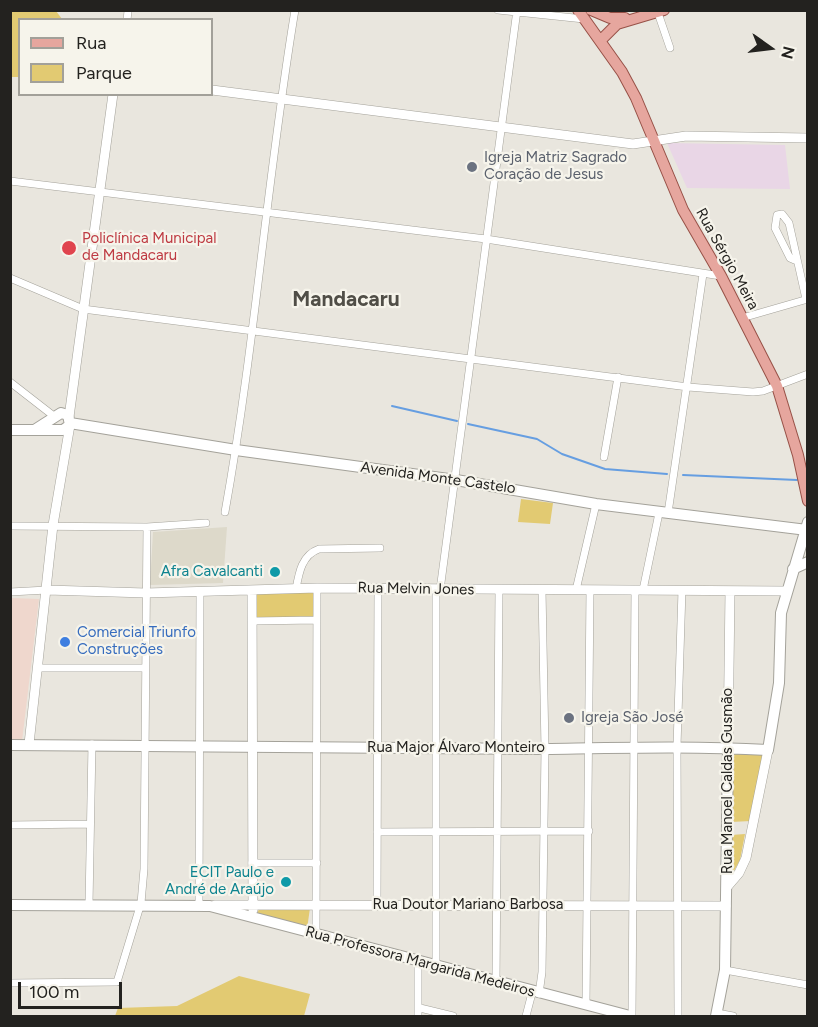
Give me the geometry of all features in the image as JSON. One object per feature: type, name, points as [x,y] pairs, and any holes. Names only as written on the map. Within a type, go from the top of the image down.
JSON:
[{"type":"main road","points":[[600,41],[611,28],[632,18],[659,11]]},
{"type":"main road","points":[[584,13],[610,18],[632,18]]},
{"type":"main road","name":"Rua Sérgio Meira","points":[[584,13],[636,98],[683,210],[721,276],[777,386],[798,454],[807,501]]},
{"type":"main road","name":"Avenida Monte Castelo","points":[[10,430],[36,429],[62,422],[236,450],[456,480],[596,504],[664,513],[807,526]]},
{"type":"main road","points":[[768,750],[779,683],[781,613],[785,591],[807,526]]},
{"type":"main road","points":[[793,569],[807,562]]},
{"type":"main road","name":"Rua Major Álvaro Monteiro","points":[[10,745],[544,749],[633,749],[678,746],[768,750]]},
{"type":"main road","name":"Rua Manoel Caldas Gusmão","points":[[716,1015],[725,970],[728,748]]},
{"type":"main road","name":"Rua Professora Margarida Medeiros","points":[[10,905],[141,903],[204,905],[418,963],[631,1017]]},
{"type":"street","points":[[225,512],[252,331],[280,99],[295,10]]},
{"type":"street","points":[[498,10],[584,13]]},
{"type":"street","points":[[659,11],[670,48]]},
{"type":"street","points":[[435,967],[438,590],[456,480],[470,358],[517,12]]},
{"type":"street","points":[[213,90],[633,144],[686,136],[807,138]]},
{"type":"street","points":[[29,744],[53,525],[65,449],[62,422],[72,395],[113,96]]},
{"type":"street","points":[[10,181],[486,239],[721,276]]},
{"type":"street","points":[[742,318],[807,299],[789,223],[782,214],[777,215],[776,228],[790,258],[797,261]]},
{"type":"street","points":[[631,1017],[633,749],[639,590],[664,513],[688,387],[703,274]]},
{"type":"street","points":[[10,278],[83,309],[688,387],[753,392],[777,386],[807,374]]},
{"type":"street","points":[[604,457],[618,377]]},
{"type":"street","points":[[10,382],[62,422]]},
{"type":"street","points":[[576,590],[596,504]]},
{"type":"street","points":[[10,526],[147,527],[207,523]]},
{"type":"street","points":[[10,983],[117,982],[141,903],[144,869],[147,527]]},
{"type":"street","points":[[296,589],[302,565],[311,551],[380,548]]},
{"type":"street","points":[[316,934],[317,588]]},
{"type":"street","name":"Rua Melvin Jones","points":[[47,590],[146,593],[317,588],[499,591],[785,591]]},
{"type":"street","points":[[377,904],[378,588]]},
{"type":"street","points":[[10,592],[47,590]]},
{"type":"street","points":[[526,1017],[542,972],[544,749],[542,590]]},
{"type":"street","points":[[586,1005],[590,590]]},
{"type":"street","points":[[678,1017],[678,746],[682,590]]},
{"type":"street","points":[[252,591],[252,917]]},
{"type":"street","points":[[496,983],[499,591]]},
{"type":"street","name":"Rua Manoel Caldas Gusmão","points":[[728,748],[730,591]]},
{"type":"street","points":[[200,592],[199,747],[204,905]]},
{"type":"street","points":[[253,621],[316,620]]},
{"type":"street","points":[[37,668],[144,668]]},
{"type":"street","points":[[89,904],[92,744]]},
{"type":"street","points":[[727,887],[746,858],[768,750]]},
{"type":"street","points":[[10,825],[90,824]]},
{"type":"street","points":[[377,832],[589,831]]},
{"type":"street","points":[[252,863],[317,862]]},
{"type":"street","name":"Rua Doutor Mariano Barbosa","points":[[204,905],[726,906]]},
{"type":"street","points":[[418,963],[420,1008],[418,1017]]},
{"type":"street","points":[[725,970],[807,985]]},
{"type":"street","points":[[420,1008],[453,1017]]},
{"type":"street","points":[[716,1015],[733,1017]]},
{"type":"shaded area","points":[[667,143],[785,145],[790,189],[687,188]]},
{"type":"shaded area","points":[[227,527],[223,583],[150,585],[153,532]]},
{"type":"shaded area","points":[[11,598],[39,599],[22,741],[11,741]]},
{"type":"green space","points":[[11,10],[56,11],[61,18],[18,18],[18,77],[11,77]]},
{"type":"green space","points":[[521,499],[553,503],[550,524],[518,522]]},
{"type":"green space","points":[[317,588],[316,620],[253,621],[254,591]]},
{"type":"green space","points":[[731,751],[765,754],[751,821],[731,822]]},
{"type":"green space","points":[[745,834],[740,860],[730,878],[731,835]]},
{"type":"green space","points":[[310,908],[307,929],[256,916],[259,909]]},
{"type":"green space","points":[[239,976],[310,994],[304,1016],[115,1016],[118,1008],[177,1006]]},
{"type":"waterway","points":[[392,406],[457,421]]},
{"type":"waterway","points":[[468,424],[537,439],[562,454],[605,469],[667,474]]},
{"type":"waterway","points":[[683,475],[797,480]]},
{"type":"place","name":"Igreja Matriz Sagrado Coração de Jesus","points":[[472,167]]},
{"type":"place","name":"Policlínica Municipal de Mandacaru","points":[[69,248]]},
{"type":"place","name":"Afra Cavalcanti","points":[[275,572]]},
{"type":"place","name":"Comercial Triunfo Construções","points":[[65,642]]},
{"type":"place","name":"Igreja São José","points":[[569,718]]},
{"type":"place","name":"ECIT Paulo e André de Araújo","points":[[286,882]]},
{"type":"district","name":"Mandacaru","points":[[346,300]]}]
